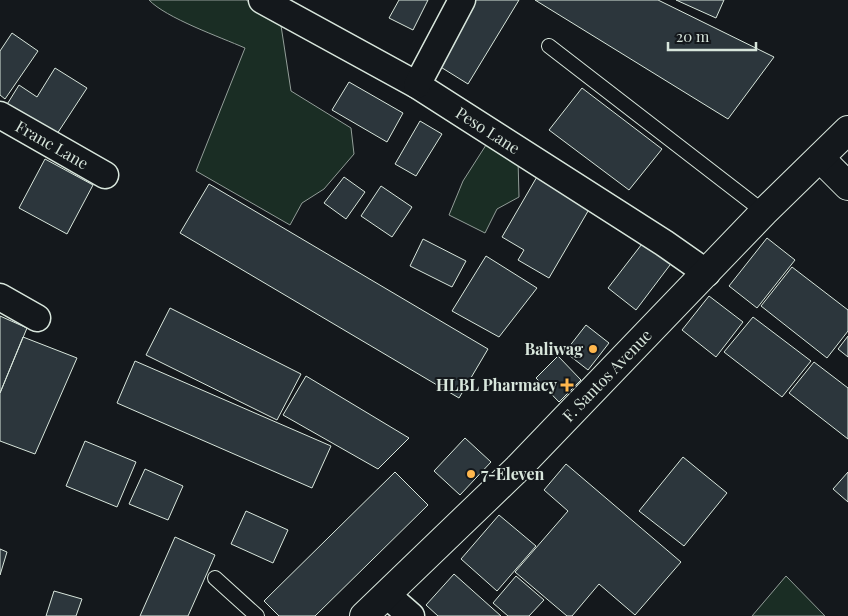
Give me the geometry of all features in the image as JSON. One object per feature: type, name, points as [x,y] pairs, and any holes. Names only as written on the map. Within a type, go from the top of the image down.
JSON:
[{"type":"street","name":"Peso Lane","points":[[262,0],[417,85],[658,239],[707,273]]},
{"type":"street","points":[[417,85],[462,0]]},
{"type":"street","name":"Franc Lane","points":[[0,115],[105,175]]},
{"type":"street","name":"F. Santos Avenue","points":[[364,616],[518,468],[764,212],[848,130]]},
{"type":"street","points":[[820,158],[848,186]]},
{"type":"street","points":[[0,297],[37,318]]},
{"type":"street","points":[[386,594],[411,616]]},
{"type":"lane","points":[[549,46],[764,212]]},
{"type":"lane","points":[[215,578],[257,616]]},
{"type":"green space","points":[[149,0],[246,0],[280,19],[291,91],[351,128],[354,154],[324,189],[302,203],[290,225],[196,171],[245,48],[168,14]]},
{"type":"green space","points":[[486,145],[518,159],[519,197],[497,209],[485,233],[449,215],[463,181]]},
{"type":"green space","points":[[786,576],[825,616],[752,616]]},
{"type":"building","points":[[399,0],[428,0],[413,30],[389,18]]},
{"type":"building","points":[[469,0],[519,0],[468,84],[431,61]]},
{"type":"building","points":[[535,0],[658,0],[774,57],[728,119]]},
{"type":"building","points":[[676,0],[724,0],[716,18]]},
{"type":"building","points":[[12,33],[38,51],[5,99],[0,95],[0,51]]},
{"type":"building","points":[[55,68],[87,88],[55,137],[6,106],[19,85],[37,97]]},
{"type":"building","points":[[349,82],[403,113],[387,142],[332,110]]},
{"type":"building","points":[[582,88],[662,149],[629,190],[549,130]]},
{"type":"building","points":[[420,121],[442,134],[416,176],[395,164]]},
{"type":"building","points":[[45,159],[93,185],[67,234],[19,208]]},
{"type":"building","points":[[538,175],[591,206],[549,278],[518,260],[524,250],[502,237]]},
{"type":"building","points":[[344,177],[365,192],[346,219],[324,203]]},
{"type":"building","points":[[209,184],[488,349],[459,398],[180,233]]},
{"type":"building","points":[[381,186],[412,207],[392,237],[361,216]]},
{"type":"building","points":[[767,238],[795,260],[757,308],[729,286]]},
{"type":"building","points":[[423,239],[466,261],[452,287],[410,266]]},
{"type":"building","points":[[645,240],[673,261],[636,310],[608,288]]},
{"type":"building","points":[[486,256],[537,288],[499,337],[452,311]]},
{"type":"building","points":[[792,267],[848,310],[848,331],[827,358],[761,306]]},
{"type":"building","points":[[709,296],[743,322],[716,357],[682,330]]},
{"type":"building","points":[[170,308],[301,374],[277,420],[146,355]]},
{"type":"building","points":[[0,316],[27,328],[0,393]]},
{"type":"building","points":[[753,317],[811,361],[782,397],[724,352]]},
{"type":"building","points":[[586,325],[609,343],[588,370],[565,352]]},
{"type":"building","points":[[848,336],[848,357],[838,349]]},
{"type":"building","points":[[23,337],[77,358],[35,454],[0,441],[0,393]]},
{"type":"building","points":[[558,356],[581,380],[559,402],[536,378]]},
{"type":"building","points":[[135,361],[331,446],[312,488],[117,403]]},
{"type":"building","points":[[814,362],[848,388],[848,439],[789,393]]},
{"type":"building","points":[[306,376],[409,438],[378,469],[283,415]]},
{"type":"building","points":[[465,438],[491,462],[460,495],[434,471]]},
{"type":"building","points":[[85,441],[136,462],[117,507],[66,486]]},
{"type":"building","points":[[683,457],[727,493],[684,546],[639,511]]},
{"type":"building","points":[[566,464],[681,562],[635,615],[599,584],[572,616],[567,616],[515,572],[568,511],[544,490]]},
{"type":"building","points":[[145,469],[183,486],[168,520],[129,504]]},
{"type":"building","points":[[395,472],[428,505],[315,616],[279,616],[264,601]]},
{"type":"building","points":[[848,472],[848,502],[833,489]]},
{"type":"building","points":[[246,511],[288,530],[273,563],[231,544]]},
{"type":"building","points":[[499,515],[536,546],[497,591],[461,559]]},
{"type":"building","points":[[175,537],[215,555],[188,616],[140,616]]},
{"type":"building","points":[[0,549],[7,552],[0,575]]},
{"type":"building","points":[[454,574],[501,616],[438,616],[426,605]]},
{"type":"building","points":[[516,576],[544,600],[529,616],[508,616],[493,603]]},
{"type":"building","points":[[54,591],[82,599],[76,616],[46,616]]},
{"type":"place","name":"Baliwag","points":[[593,349]]},
{"type":"place","name":"HLBL Pharmacy","points":[[567,385]]},
{"type":"place","name":"7-Eleven","points":[[471,474]]}]
